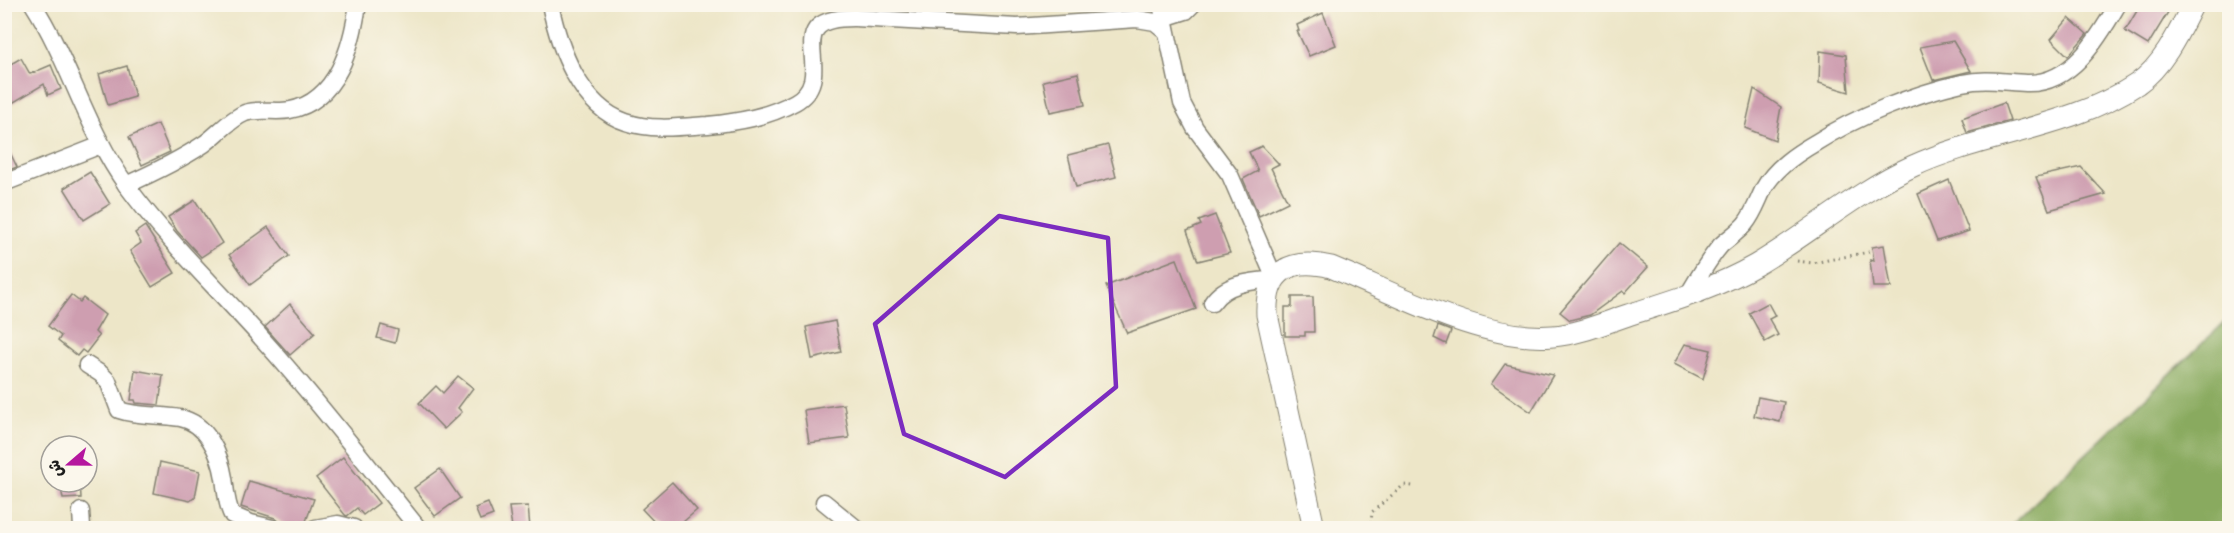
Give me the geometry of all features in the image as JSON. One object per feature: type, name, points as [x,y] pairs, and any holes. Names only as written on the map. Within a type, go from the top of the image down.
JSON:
[{"type":"street","points":[[33,4],[53,40],[89,122],[126,185],[183,253],[324,410],[418,528]]},
{"type":"street","points":[[126,185],[188,154],[244,113],[292,110],[309,103],[322,93],[338,73],[348,53],[358,4]]},
{"type":"street","points":[[550,4],[553,19],[572,70],[593,99],[608,113],[626,122],[651,127],[697,126],[750,119],[794,102],[807,91],[812,79],[813,32],[820,24],[833,20],[855,18],[1017,27],[1137,19],[1155,22],[1186,11],[1193,4]]},
{"type":"street","points":[[1688,295],[1720,246],[1744,225],[1772,177],[1782,166],[1814,143],[1876,112],[1938,89],[1979,80],[2024,83],[2042,82],[2052,78],[2070,68],[2083,57],[2118,4]]},
{"type":"street","points":[[1314,528],[1267,315],[1269,288],[1287,268],[1317,264],[1331,267],[1480,327],[1533,336],[1555,336],[1578,331],[1688,295],[1754,266],[1841,207],[1911,167],[1949,150],[2083,111],[2105,102],[2140,81],[2162,59],[2193,4]]},
{"type":"street","points":[[1164,18],[1182,103],[1195,128],[1230,175],[1275,279]]},
{"type":"street","points":[[4,183],[101,145]]},
{"type":"street","points":[[1212,303],[1219,292],[1236,286],[1275,279]]},
{"type":"street","points":[[87,365],[108,381],[119,410],[135,414],[181,418],[190,421],[204,432],[222,465],[226,500],[232,515],[272,528]]},
{"type":"street","points":[[824,502],[856,528]]},
{"type":"street","points":[[81,511],[82,528]]},
{"type":"street","points":[[315,528],[338,524],[354,528]]},
{"type":"path","points":[[1783,248],[1796,260],[1814,263],[1869,252]]},
{"type":"path","points":[[1367,528],[1371,523],[1372,512],[1404,485],[1413,486]]},
{"type":"highlighted area","points":[[999,216],[1108,238],[1116,387],[1005,477],[904,434],[875,324]]},
{"type":"green space","points":[[2229,318],[2229,528],[2008,528]]},
{"type":"building","points":[[2141,4],[2173,4],[2148,45],[2125,31]]},
{"type":"building","points":[[1323,13],[1336,45],[1309,56],[1297,31],[1299,31],[1297,25]]},
{"type":"building","points":[[2069,18],[2087,34],[2068,56],[2051,39]]},
{"type":"building","points":[[1953,41],[1971,71],[1933,80],[1920,47]]},
{"type":"building","points":[[1820,51],[1846,55],[1849,92],[1819,83]]},
{"type":"building","points":[[21,58],[30,74],[51,65],[61,89],[48,95],[44,84],[4,108],[4,68]]},
{"type":"building","points":[[127,66],[135,97],[108,105],[99,74]]},
{"type":"building","points":[[1078,73],[1085,105],[1050,112],[1043,81]]},
{"type":"building","points":[[1754,89],[1781,107],[1775,140],[1745,128]]},
{"type":"building","points":[[2004,103],[2010,121],[1967,133],[1962,118]]},
{"type":"building","points":[[158,124],[170,152],[142,165],[129,137]]},
{"type":"building","points":[[4,140],[17,167],[4,172]]},
{"type":"building","points":[[1108,145],[1116,177],[1076,187],[1068,155]]},
{"type":"building","points":[[1262,146],[1279,164],[1271,168],[1288,202],[1259,216],[1243,179],[1258,171],[1249,152]]},
{"type":"building","points":[[2081,167],[2106,194],[2049,210],[2036,177]]},
{"type":"building","points":[[90,172],[110,204],[84,220],[64,188]]},
{"type":"building","points":[[1949,180],[1969,231],[1937,241],[1918,194]]},
{"type":"building","points":[[195,200],[222,243],[201,257],[177,231],[168,217]]},
{"type":"building","points":[[1215,215],[1230,253],[1198,261],[1187,231],[1201,225],[1199,221]]},
{"type":"building","points":[[145,226],[175,273],[152,287],[130,251],[141,243],[135,233]]},
{"type":"building","points":[[268,227],[289,256],[250,285],[229,255]]},
{"type":"building","points":[[1619,243],[1648,267],[1625,293],[1623,291],[1590,315],[1570,320],[1560,312]]},
{"type":"building","points":[[1884,245],[1891,287],[1873,287],[1870,260],[1874,261],[1872,247]]},
{"type":"building","points":[[1177,259],[1196,309],[1127,333],[1106,286]]},
{"type":"building","points":[[71,295],[80,302],[83,298],[105,315],[95,332],[99,336],[86,353],[82,350],[77,356],[58,341],[61,336],[48,326]]},
{"type":"building","points":[[1292,297],[1313,297],[1314,332],[1305,332],[1305,336],[1285,336],[1285,307],[1292,307]]},
{"type":"building","points":[[1768,303],[1775,316],[1769,319],[1778,335],[1765,342],[1749,313]]},
{"type":"building","points":[[290,304],[315,333],[290,355],[265,327]]},
{"type":"building","points":[[835,321],[841,352],[812,359],[806,327]]},
{"type":"building","points":[[381,325],[398,330],[395,343],[377,338]]},
{"type":"building","points":[[1438,326],[1451,331],[1446,344],[1434,338]]},
{"type":"building","points":[[1685,344],[1711,350],[1703,379],[1674,364]]},
{"type":"building","points":[[1505,364],[1553,375],[1531,412],[1491,384]]},
{"type":"building","points":[[135,370],[163,375],[159,405],[136,403],[135,400],[131,400]]},
{"type":"building","points":[[458,376],[473,388],[458,408],[462,412],[444,429],[419,403],[436,386],[443,393]]},
{"type":"building","points":[[1758,397],[1784,402],[1780,422],[1754,416]]},
{"type":"building","points":[[844,404],[849,438],[809,443],[804,410]]},
{"type":"building","points":[[343,457],[379,503],[363,515],[357,508],[347,516],[345,515],[316,478]]},
{"type":"building","points":[[160,462],[200,471],[195,497],[190,501],[154,493]]},
{"type":"building","points":[[440,469],[460,498],[435,516],[414,488]]},
{"type":"building","points":[[249,481],[314,499],[305,524],[296,527],[282,524],[275,518],[241,507]]},
{"type":"building","points":[[672,482],[697,510],[676,528],[660,528],[642,509]]},
{"type":"building","points":[[62,494],[81,494],[81,498],[63,499]]},
{"type":"building","points":[[488,503],[493,515],[480,520],[475,508]]},
{"type":"building","points":[[528,506],[530,528],[512,528],[509,507]]}]
